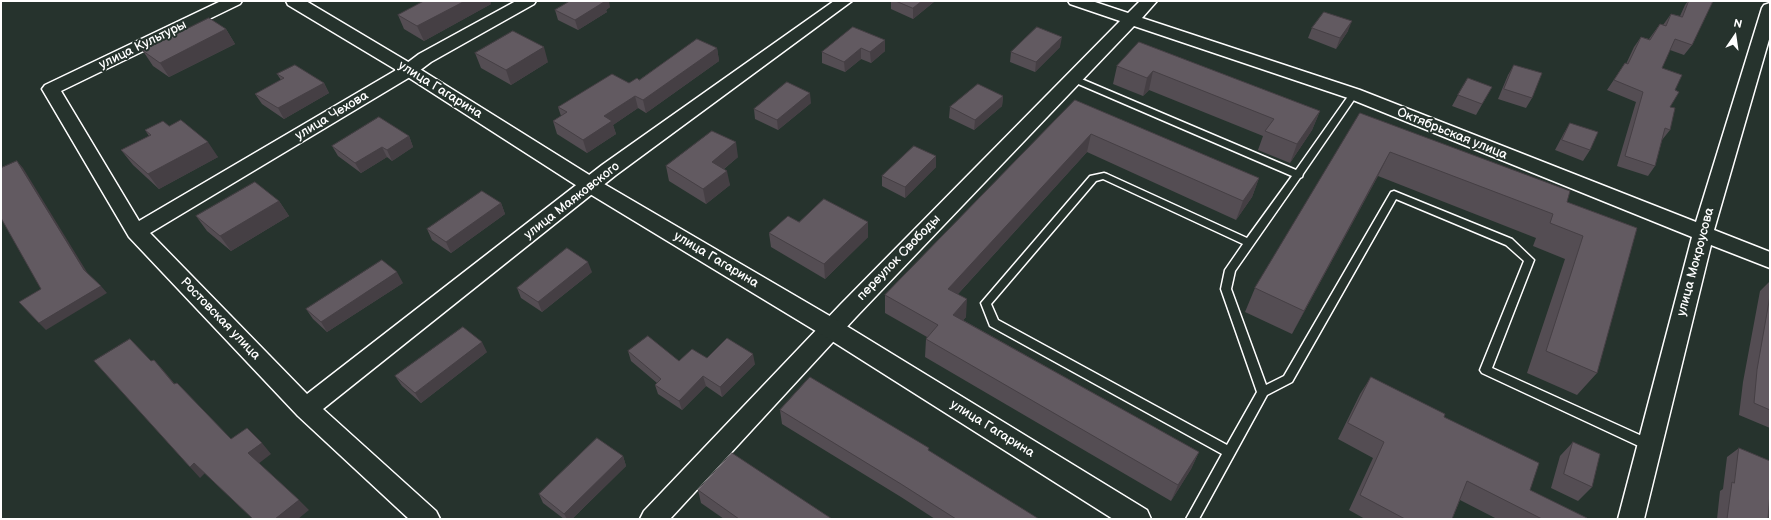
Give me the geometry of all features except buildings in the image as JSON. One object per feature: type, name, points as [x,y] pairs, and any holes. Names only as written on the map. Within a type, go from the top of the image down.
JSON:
[{"type":"main road","name":"улица Гагарина","points":[[294,1],[409,70],[592,186],[832,329],[1137,519]]},
{"type":"street","name":"улица Культуры","points":[[51,89],[234,1]]},
{"type":"street","name":"улица Чехова","points":[[136,232],[409,70],[425,58],[528,1]]},
{"type":"street","name":"улица Маяковского","points":[[306,409],[592,186],[609,170],[844,1]]},
{"type":"street","name":"Октябрьская улица","points":[[1076,1],[1354,94],[1770,260]]},
{"type":"street","name":"переулок Свободы","points":[[653,519],[1072,78],[1149,1]]},
{"type":"street","name":"улица Мокроусова","points":[[1631,519],[1703,234],[1770,8]]},
{"type":"street","name":"Ростовская улица","points":[[51,89],[136,232],[306,409],[427,519]]},
{"type":"lane","points":[[1072,78],[1298,175]]},
{"type":"lane","points":[[1263,392],[1226,289],[1230,270],[1354,94]]},
{"type":"lane","points":[[1230,453],[994,323],[986,303],[1093,178],[1104,176],[1249,243]]},
{"type":"lane","points":[[1192,519],[1263,392],[1288,379],[1394,194],[1509,242],[1529,260],[1486,370],[1649,445]]}]
